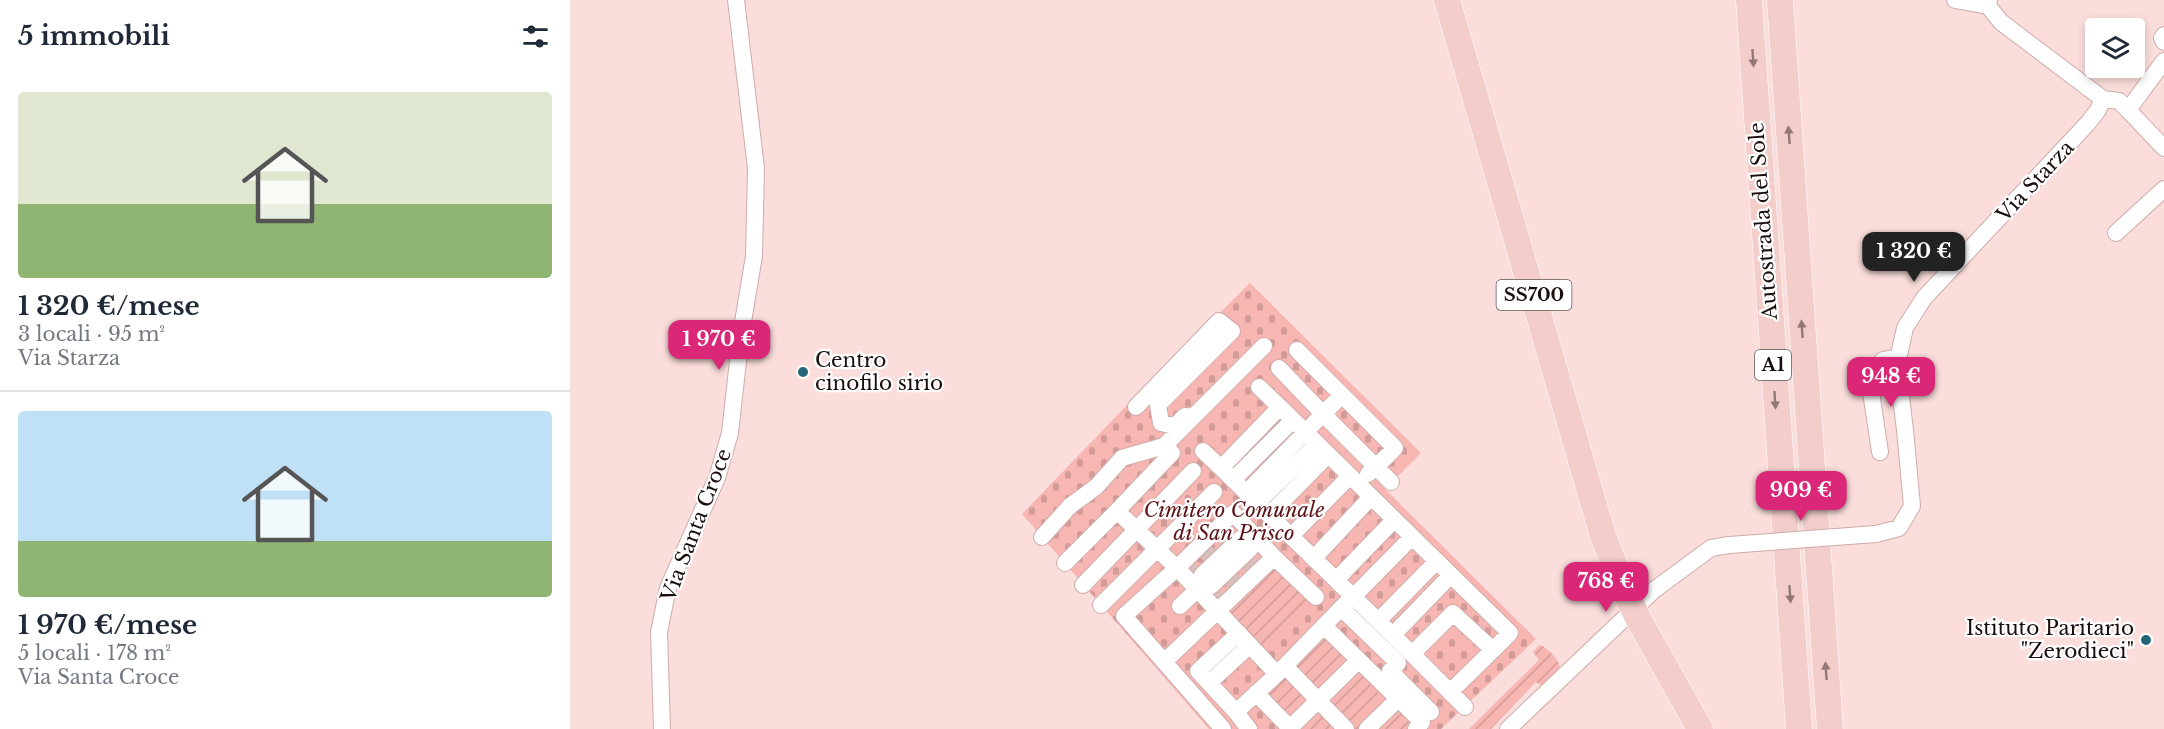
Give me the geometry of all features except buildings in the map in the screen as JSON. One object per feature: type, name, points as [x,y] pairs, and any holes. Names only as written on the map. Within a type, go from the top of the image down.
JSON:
[{"type":"highway","name":"SS700","points":[[1447,0],[1604,536],[1624,589],[1640,622],[1700,729]]},
{"type":"highway","name":"Autostrada del Sole","points":[[1749,0],[1799,729]]},
{"type":"highway","name":"Autostrada del Sole","points":[[1780,0],[1830,729]]},
{"type":"street","name":"Via Santa Croce","points":[[662,729],[659,632],[668,588],[717,478],[730,433],[741,334],[754,256],[756,168],[736,0]]},
{"type":"street","points":[[1955,0],[1989,3],[2001,22],[2103,99],[2119,101],[2164,148]]},
{"type":"street","points":[[2164,35],[2162,38],[2164,42]]},
{"type":"street","points":[[2128,110],[2164,61]]},
{"type":"street","name":"Via Starza","points":[[1508,729],[1654,590],[1711,548],[1876,534],[1899,528],[1911,506],[1897,364],[1905,328],[1924,298],[2088,123],[2103,99]]},
{"type":"street","points":[[2116,233],[2164,189]]},
{"type":"street","points":[[1136,407],[1220,321],[1232,331],[1158,405],[1161,423],[1175,426],[1185,416],[1193,417]]},
{"type":"street","points":[[1042,537],[1070,506],[1096,487],[1122,458],[1138,450],[1164,446],[1264,346]]},
{"type":"street","points":[[1291,536],[1354,480],[1376,467],[1395,448],[1297,350]]},
{"type":"street","points":[[1880,452],[1870,374],[1883,360],[1899,357]]},
{"type":"street","points":[[1278,368],[1391,482]]},
{"type":"street","points":[[1260,387],[1510,633],[1450,692]]},
{"type":"street","points":[[1223,729],[1124,616],[1317,444],[1323,414],[1342,395]]},
{"type":"street","points":[[1221,468],[1280,408]]},
{"type":"street","points":[[1233,480],[1293,420]]},
{"type":"street","points":[[1249,540],[1248,506],[1317,444]]},
{"type":"street","points":[[1065,563],[1172,453],[1164,446]]},
{"type":"street","points":[[1203,451],[1233,480],[1248,506],[1291,536],[1336,580],[1347,603],[1398,663],[1390,671],[1431,712]]},
{"type":"street","points":[[1083,585],[1193,471]]},
{"type":"street","points":[[1101,605],[1214,492]]},
{"type":"street","points":[[1314,558],[1371,497]]},
{"type":"street","points":[[1117,511],[1177,568],[1202,585],[1218,610],[1244,639],[1319,700],[1346,729]]},
{"type":"street","points":[[1336,580],[1394,520]]},
{"type":"street","points":[[1236,712],[1281,670],[1412,537]]},
{"type":"street","points":[[1180,606],[1202,585],[1202,575],[1240,539],[1249,540],[1274,557],[1316,597]]},
{"type":"street","points":[[1164,662],[1274,557]]},
{"type":"street","points":[[1378,621],[1437,561]]},
{"type":"street","points":[[1393,635],[1451,575]]},
{"type":"street","points":[[1412,654],[1471,595]]},
{"type":"street","points":[[1347,603],[1378,621],[1465,707]]},
{"type":"street","points":[[1453,613],[1493,650]]},
{"type":"street","points":[[1324,626],[1422,723],[1416,729]]},
{"type":"street","points":[[1244,639],[1209,683],[1249,729]]},
{"type":"street","points":[[1256,693],[1291,729],[1359,660]]},
{"type":"street","points":[[1367,729],[1398,699]]},
{"type":"green space","name":"Cimitero Comunale di San Prisco","points":[[1250,283],[1421,453],[1385,489],[1536,639],[1441,729],[1209,729],[1022,514],[1129,403]]},
{"type":"green space","points":[[1274,557],[1316,597],[1257,653],[1218,610]]},
{"type":"green space","points":[[1324,626],[1422,722],[1416,729],[1291,729],[1256,693]]},
{"type":"green space","points":[[1539,645],[1548,649],[1559,664],[1559,672],[1554,679],[1546,688],[1536,682],[1491,729],[1469,729],[1539,660],[1533,652]]},
{"type":"tunnel","points":[[1186,577],[1243,523]]},
{"type":"tunnel","points":[[1208,601],[1265,547]]},
{"type":"place","name":"Centro cinofilo sirio","points":[[803,372]]},
{"type":"place","name":"Istituto Paritario \"Zerodieci\"","points":[[2146,640]]}]
